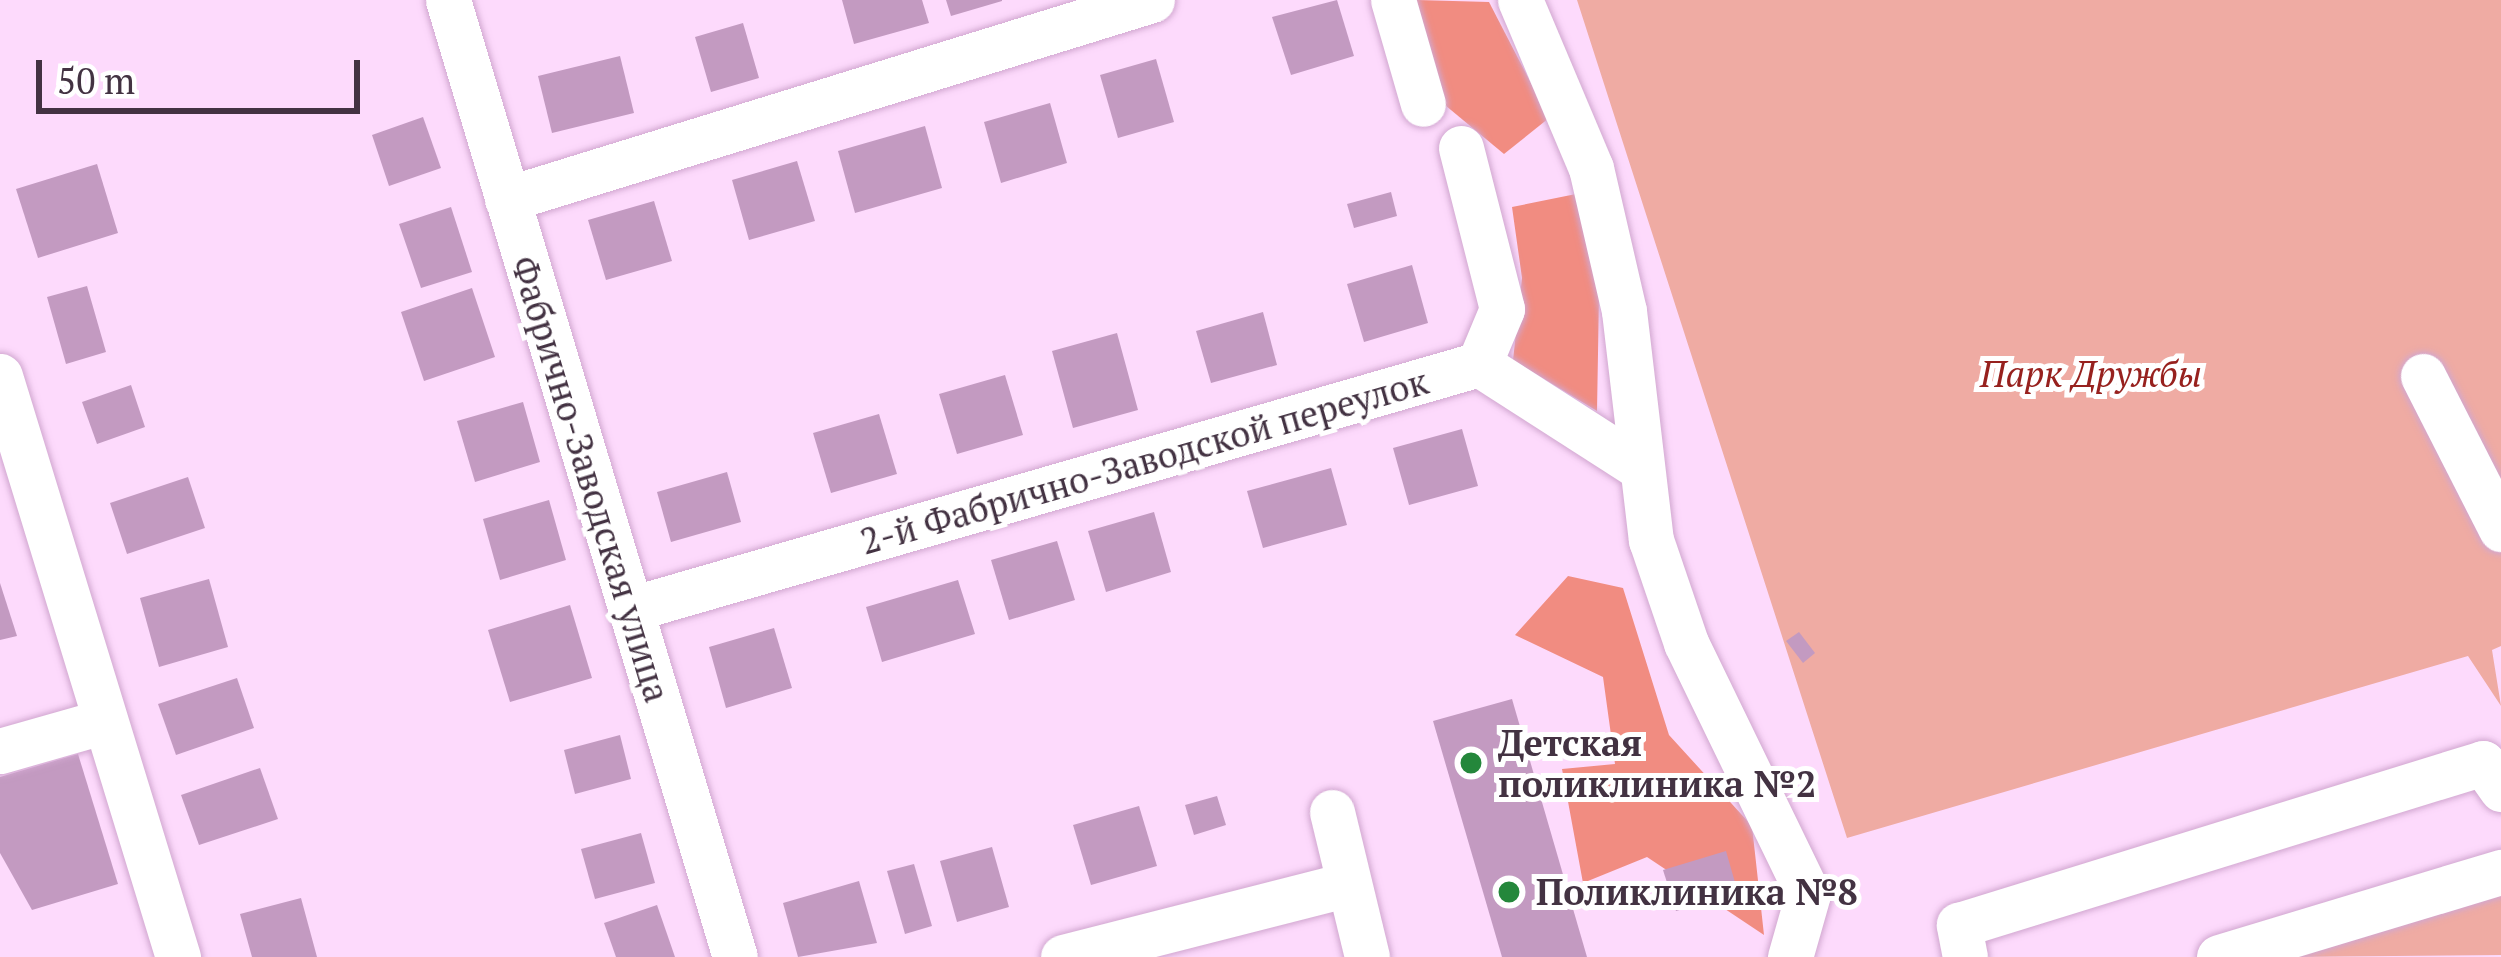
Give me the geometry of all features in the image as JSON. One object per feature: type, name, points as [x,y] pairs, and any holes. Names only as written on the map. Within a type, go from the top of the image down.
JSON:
[{"type":"street","name":"Фабрично-Заводская улица","points":[[448,0],[735,957]]},
{"type":"street","points":[[507,199],[1152,0]]},
{"type":"street","points":[[1394,0],[1423,104]]},
{"type":"street","points":[[1520,0],[1591,167],[1624,311],[1635,464],[1686,643],[1808,894],[1790,957]]},
{"type":"street","points":[[1461,148],[1502,309],[1480,364],[1635,464]]},
{"type":"street","name":"2-й Фабрично-Заводской переулок","points":[[631,609],[1480,364]]},
{"type":"street","points":[[0,376],[178,957]]},
{"type":"street","points":[[2423,376],[2501,529]]},
{"type":"street","points":[[0,751],[105,721]]},
{"type":"street","points":[[1965,957],[1959,925],[2483,763],[2501,789]]},
{"type":"street","points":[[1332,812],[1367,957]]},
{"type":"street","points":[[2219,957],[2501,872]]},
{"type":"street","points":[[1063,957],[1346,885]]},
{"type":"green space","name":"Парк Дружбы","points":[[1577,0],[2501,0],[2501,646],[2492,650],[2501,706],[2468,656],[1847,838]]},
{"type":"green space","points":[[2501,891],[2501,955],[2281,957]]},
{"type":"shaded area","points":[[1417,0],[1489,2],[1549,118],[1504,154],[1416,81]]},
{"type":"shaded area","points":[[1576,194],[1599,296],[1597,411],[1513,360],[1522,278],[1512,207]]},
{"type":"shaded area","points":[[1568,576],[1623,588],[1669,735],[1752,826],[1764,935],[1647,857],[1583,883],[1562,769],[1615,764],[1603,677],[1515,635]]},
{"type":"building","points":[[842,0],[922,0],[929,23],[854,44]]},
{"type":"building","points":[[946,0],[1002,0],[1002,1],[951,16]]},
{"type":"building","points":[[1337,0],[1354,56],[1291,75],[1272,17]]},
{"type":"building","points":[[743,23],[759,78],[711,92],[695,37]]},
{"type":"building","points":[[620,56],[634,113],[552,133],[538,76]]},
{"type":"building","points":[[1156,59],[1174,122],[1118,138],[1100,75]]},
{"type":"building","points":[[1050,103],[1067,163],[1001,183],[984,122]]},
{"type":"building","points":[[423,117],[441,168],[389,186],[372,135]]},
{"type":"building","points":[[925,126],[942,188],[855,213],[838,151]]},
{"type":"building","points":[[797,161],[815,221],[749,240],[732,180]]},
{"type":"building","points":[[97,164],[118,233],[38,258],[16,189]]},
{"type":"building","points":[[1391,192],[1397,216],[1354,228],[1347,204]]},
{"type":"building","points":[[654,201],[672,261],[606,280],[588,220]]},
{"type":"building","points":[[451,207],[472,272],[421,288],[399,224]]},
{"type":"building","points":[[1412,265],[1428,323],[1364,342],[1347,284]]},
{"type":"building","points":[[87,286],[106,352],[66,364],[47,297]]},
{"type":"building","points":[[472,288],[495,357],[424,381],[401,312]]},
{"type":"building","points":[[1263,312],[1277,365],[1211,383],[1196,331]]},
{"type":"building","points":[[1117,333],[1138,410],[1073,428],[1052,351]]},
{"type":"building","points":[[1005,375],[1023,435],[957,454],[939,394]]},
{"type":"building","points":[[131,385],[145,427],[97,444],[82,402]]},
{"type":"building","points":[[523,402],[540,462],[475,482],[457,421]]},
{"type":"building","points":[[879,414],[897,474],[831,493],[813,433]]},
{"type":"building","points":[[1462,429],[1478,486],[1409,505],[1393,448]]},
{"type":"building","points":[[1331,468],[1347,525],[1263,548],[1247,491]]},
{"type":"building","points":[[727,472],[741,522],[671,542],[657,492]]},
{"type":"building","points":[[188,477],[205,528],[127,554],[110,503]]},
{"type":"building","points":[[549,500],[566,560],[500,580],[483,519]]},
{"type":"building","points":[[1154,512],[1171,572],[1106,592],[1088,531]]},
{"type":"building","points":[[1057,541],[1075,600],[1009,620],[991,560]]},
{"type":"building","points":[[209,579],[228,647],[159,667],[140,598]]},
{"type":"building","points":[[958,580],[975,634],[882,662],[866,607]]},
{"type":"building","points":[[0,583],[17,636],[0,640]]},
{"type":"building","points":[[570,605],[592,678],[510,702],[488,630]]},
{"type":"building","points":[[774,628],[792,688],[726,708],[709,647]]},
{"type":"building","points":[[1799,632],[1815,653],[1803,663],[1786,641]]},
{"type":"building","points":[[237,678],[254,728],[176,755],[158,704]]},
{"type":"building","points":[[1512,699],[1587,957],[1502,957],[1433,721]]},
{"type":"building","points":[[620,735],[631,779],[575,794],[564,750]]},
{"type":"building","points":[[78,754],[118,884],[32,910],[0,853],[0,777]]},
{"type":"building","points":[[260,768],[278,819],[199,845],[181,795]]},
{"type":"building","points":[[1217,796],[1226,825],[1194,835],[1185,805]]},
{"type":"building","points":[[1139,806],[1157,866],[1091,885],[1073,825]]},
{"type":"building","points":[[641,833],[655,883],[595,899],[581,849]]},
{"type":"building","points":[[992,847],[1009,907],[957,922],[940,861]]},
{"type":"building","points":[[1726,851],[1738,893],[1676,911],[1663,870]]},
{"type":"building","points":[[914,864],[932,926],[905,934],[887,871]]},
{"type":"building","points":[[859,881],[877,943],[798,957],[783,903]]},
{"type":"building","points":[[301,898],[317,957],[252,957],[240,914]]},
{"type":"building","points":[[657,905],[675,957],[616,957],[604,923]]},
{"type":"place","name":"Детская поликлиника №2","points":[[1471,763]]},
{"type":"place","name":"Поликлиника №8","points":[[1509,892]]}]
